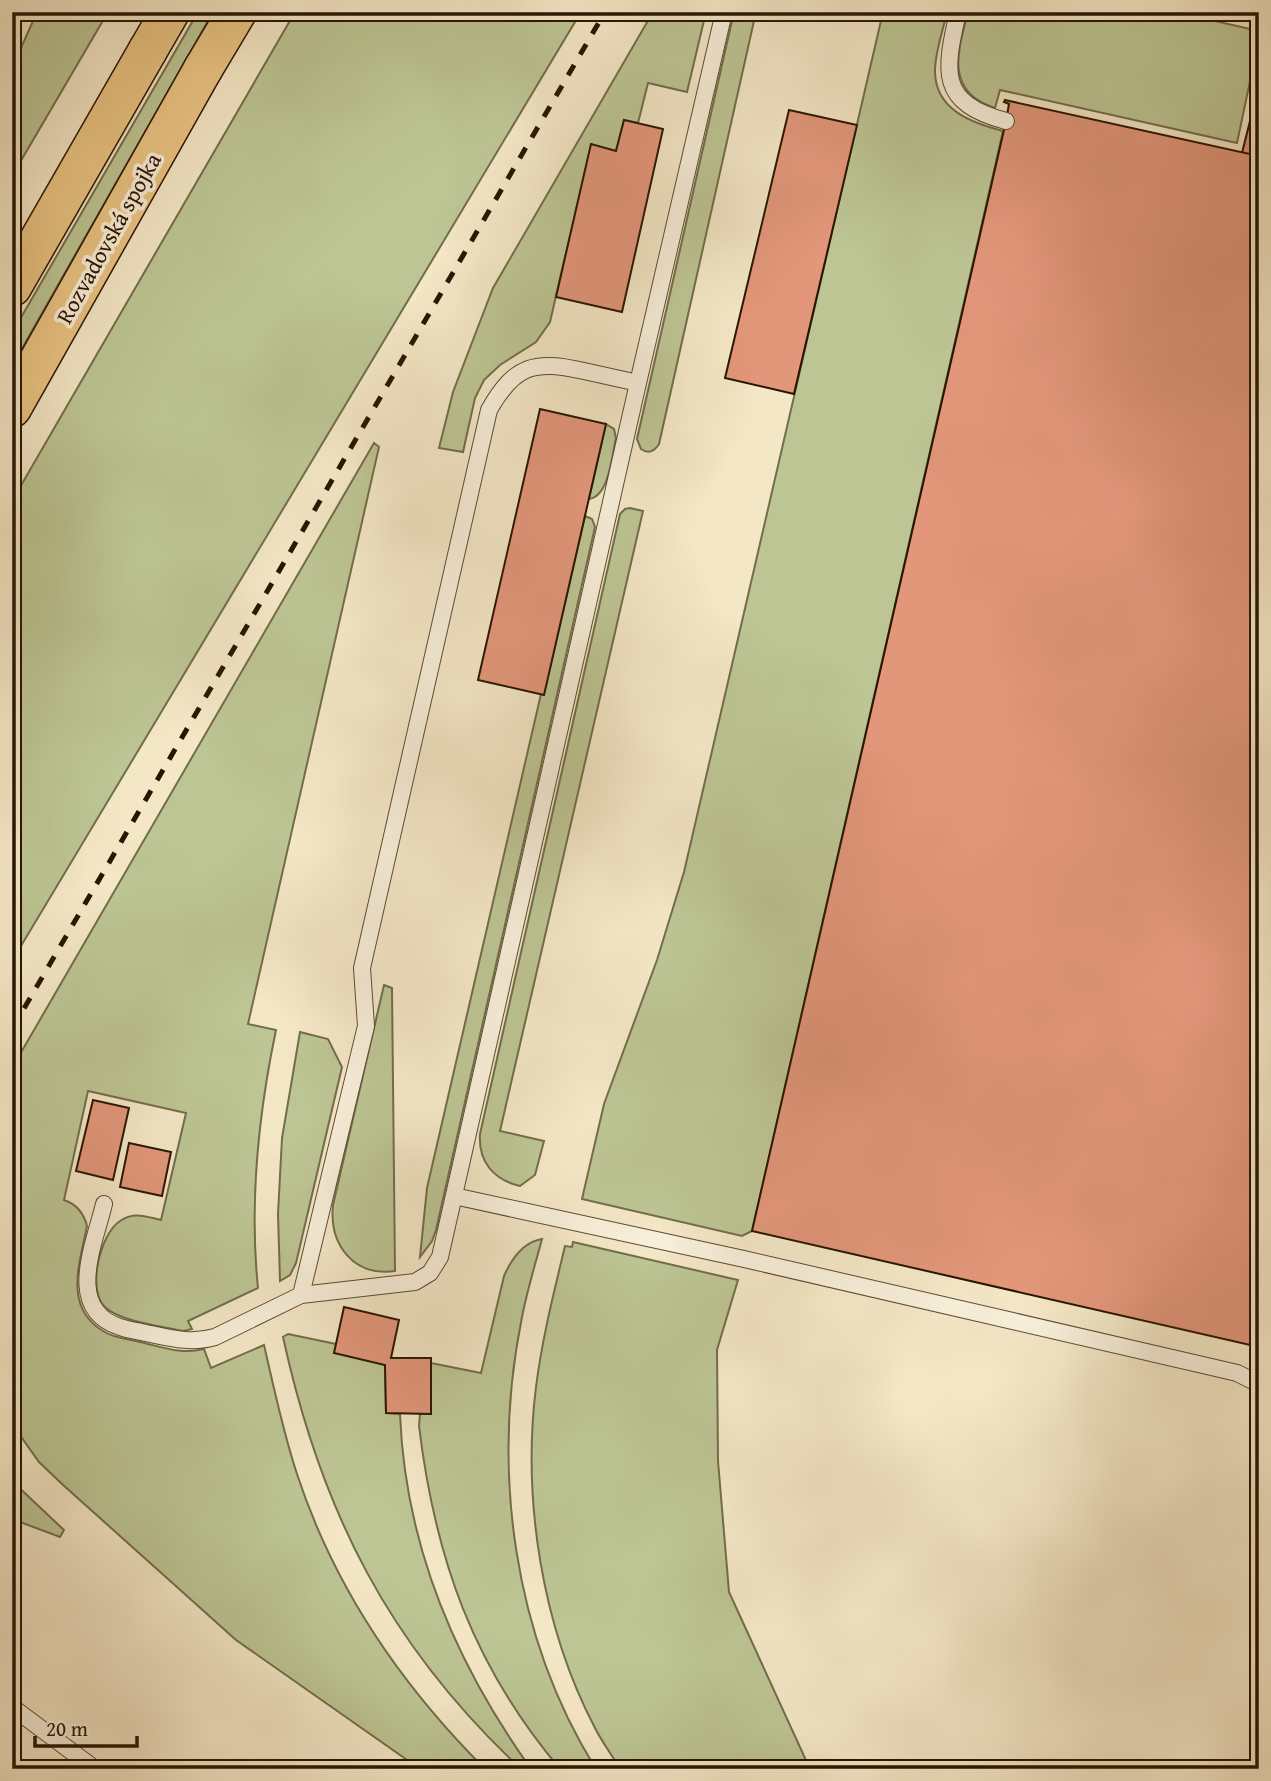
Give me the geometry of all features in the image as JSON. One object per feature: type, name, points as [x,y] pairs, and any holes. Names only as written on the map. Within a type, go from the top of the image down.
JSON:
[{"type":"highway","points":[[12,287],[170,12]]},
{"type":"highway","name":"Rozvadovská spojka","points":[[12,408],[237,12]]},
{"type":"lane","points":[[104,1204],[86,1287],[93,1307],[119,1327],[187,1341],[215,1338],[301,1295],[415,1282],[430,1273],[440,1257],[724,12]]},
{"type":"lane","points":[[958,12],[948,60],[952,85],[958,95],[975,110],[1006,121]]},
{"type":"lane","points":[[301,1295],[366,1026],[362,968],[489,410],[509,382],[523,370],[539,365],[555,365],[638,383]]},
{"type":"lane","points":[[454,1196],[744,1259],[1237,1373],[1259,1384]]},
{"type":"lane","points":[[12,1707],[95,1769]]},
{"type":"green space","points":[[37,12],[108,12],[12,176],[12,68]]},
{"type":"green space","points":[[198,12],[213,12],[12,366],[12,333]]},
{"type":"green space","points":[[295,12],[581,12],[12,961],[12,501]]},
{"type":"green space","points":[[653,12],[706,12],[687,92],[648,83],[638,123],[624,120],[616,151],[591,145],[550,322],[536,342],[500,365],[484,380],[475,398],[463,452],[439,448],[453,392],[493,288]]},
{"type":"green space","points":[[734,12],[756,12],[659,444],[648,452],[641,449],[637,439]]},
{"type":"green space","points":[[883,12],[947,12],[935,64],[941,96],[957,113],[979,124],[1003,131],[752,1231],[742,1236],[582,1199],[604,1104],[657,960],[684,872]]},
{"type":"green space","points":[[968,12],[1176,12],[1259,31],[1259,61],[1253,67],[1237,143],[1000,90],[995,108],[979,101],[968,92],[961,81],[959,69],[961,41]]},
{"type":"green space","points":[[606,424],[614,429],[616,438],[611,464],[601,491],[596,497],[589,499]]},
{"type":"green space","points":[[374,443],[379,447],[248,1024],[276,1030],[264,1094],[257,1159],[254,1223],[258,1288],[188,1321],[192,1329],[183,1331],[122,1317],[106,1308],[100,1300],[96,1276],[98,1263],[113,1228],[130,1216],[161,1220],[186,1113],[88,1091],[64,1200],[79,1210],[87,1226],[78,1269],[79,1297],[83,1310],[103,1331],[116,1337],[172,1350],[204,1349],[211,1368],[264,1345],[297,1474],[330,1556],[374,1633],[399,1669],[426,1704],[485,1769],[420,1769],[236,1640],[39,1462],[12,1424],[12,1068]]},
{"type":"green space","points":[[630,508],[643,511],[500,1131],[544,1141],[535,1175],[520,1186],[502,1179],[490,1168],[482,1153],[480,1134],[620,514]]},
{"type":"green space","points":[[585,516],[592,519],[595,527],[436,1230],[432,1241],[420,1257],[427,1188]]},
{"type":"green space","points":[[384,985],[392,988],[395,1271],[367,1269],[356,1263],[340,1245],[333,1219],[333,1205]]},
{"type":"green space","points":[[300,1032],[328,1039],[342,1067],[296,1263],[290,1275],[280,1281],[278,1214],[282,1138]]},
{"type":"green space","points":[[542,1239],[524,1307],[513,1375],[509,1433],[510,1492],[516,1550],[528,1608],[545,1664],[568,1718],[596,1769],[560,1769],[504,1691],[481,1650],[448,1565],[426,1474],[419,1426],[420,1414],[431,1414],[431,1363],[481,1373],[504,1276],[518,1253],[529,1244]]},
{"type":"green space","points":[[573,1242],[738,1280],[717,1350],[718,1461],[729,1592],[810,1769],[620,1769],[598,1733],[577,1689],[561,1648],[540,1562],[532,1473],[532,1430],[542,1351],[565,1246],[572,1247]]},
{"type":"green space","points":[[288,1334],[336,1344],[385,1365],[386,1413],[400,1414],[412,1509],[439,1599],[478,1685],[529,1766],[526,1769],[521,1769],[474,1722],[433,1674],[398,1624],[367,1572],[340,1518],[318,1461],[283,1337]]},
{"type":"green space","points":[[12,1481],[64,1530],[60,1537],[12,1519]]},
{"type":"building","points":[[1259,85],[1259,156],[1242,153]]},
{"type":"building","points":[[1005,100],[1259,156],[1259,1347],[752,1231],[1006,121],[1009,104],[1004,102]]},
{"type":"building","points":[[789,110],[857,125],[794,394],[725,378]]},
{"type":"building","points":[[624,120],[663,129],[622,312],[556,297],[591,144],[616,151]]},
{"type":"building","points":[[540,409],[606,424],[544,695],[478,680]]},
{"type":"building","points":[[93,1100],[129,1108],[113,1180],[76,1171]]},
{"type":"building","points":[[129,1143],[171,1152],[162,1196],[120,1187]]},
{"type":"building","points":[[344,1307],[399,1320],[391,1358],[431,1358],[431,1414],[386,1413],[385,1365],[334,1353]]},
{"type":"railway","points":[[12,1029],[605,12]]}]
